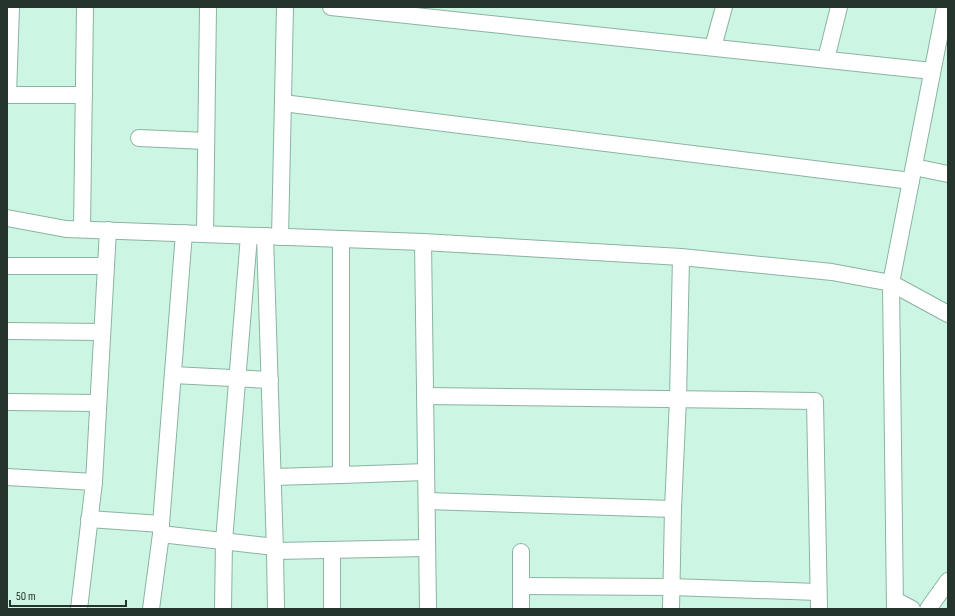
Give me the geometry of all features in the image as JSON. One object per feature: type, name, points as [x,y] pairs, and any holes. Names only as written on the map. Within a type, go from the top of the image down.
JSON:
[{"type":"street","points":[[11,7],[7,95],[84,95]]},
{"type":"street","points":[[82,230],[85,7]]},
{"type":"street","points":[[206,234],[208,7]]},
{"type":"street","points":[[276,609],[270,380],[273,237],[283,103],[285,7]]},
{"type":"street","points":[[331,7],[458,14],[713,47],[932,71]]},
{"type":"street","points":[[713,47],[724,7]]},
{"type":"street","points":[[826,59],[839,7]]},
{"type":"street","points":[[912,609],[895,604],[891,283],[945,7]]},
{"type":"street","points":[[283,103],[913,174],[948,174]]},
{"type":"street","points":[[139,138],[206,141]]},
{"type":"street","points":[[7,218],[66,229],[423,242],[681,257],[832,272],[891,283],[948,314]]},
{"type":"street","points":[[79,609],[94,482],[108,230]]},
{"type":"street","points":[[151,609],[161,529],[184,233]]},
{"type":"street","points":[[223,609],[224,541],[249,236]]},
{"type":"street","points":[[341,239],[341,475]]},
{"type":"street","points":[[423,242],[428,609]]},
{"type":"street","points":[[671,609],[681,257]]},
{"type":"street","points":[[7,266],[106,266]]},
{"type":"street","points":[[7,331],[102,332]]},
{"type":"street","points":[[173,375],[270,380]]},
{"type":"street","points":[[425,396],[815,401],[819,609]]},
{"type":"street","points":[[7,402],[98,402]]},
{"type":"street","points":[[273,477],[426,472]]},
{"type":"street","points":[[7,477],[94,482]]},
{"type":"street","points":[[427,501],[673,508]]},
{"type":"street","points":[[89,519],[161,529],[275,549],[332,550],[427,548]]},
{"type":"street","points":[[332,550],[332,609]]},
{"type":"street","points":[[521,552],[521,609]]},
{"type":"street","points":[[928,609],[948,581]]},
{"type":"street","points":[[521,586],[671,587],[818,592]]}]
